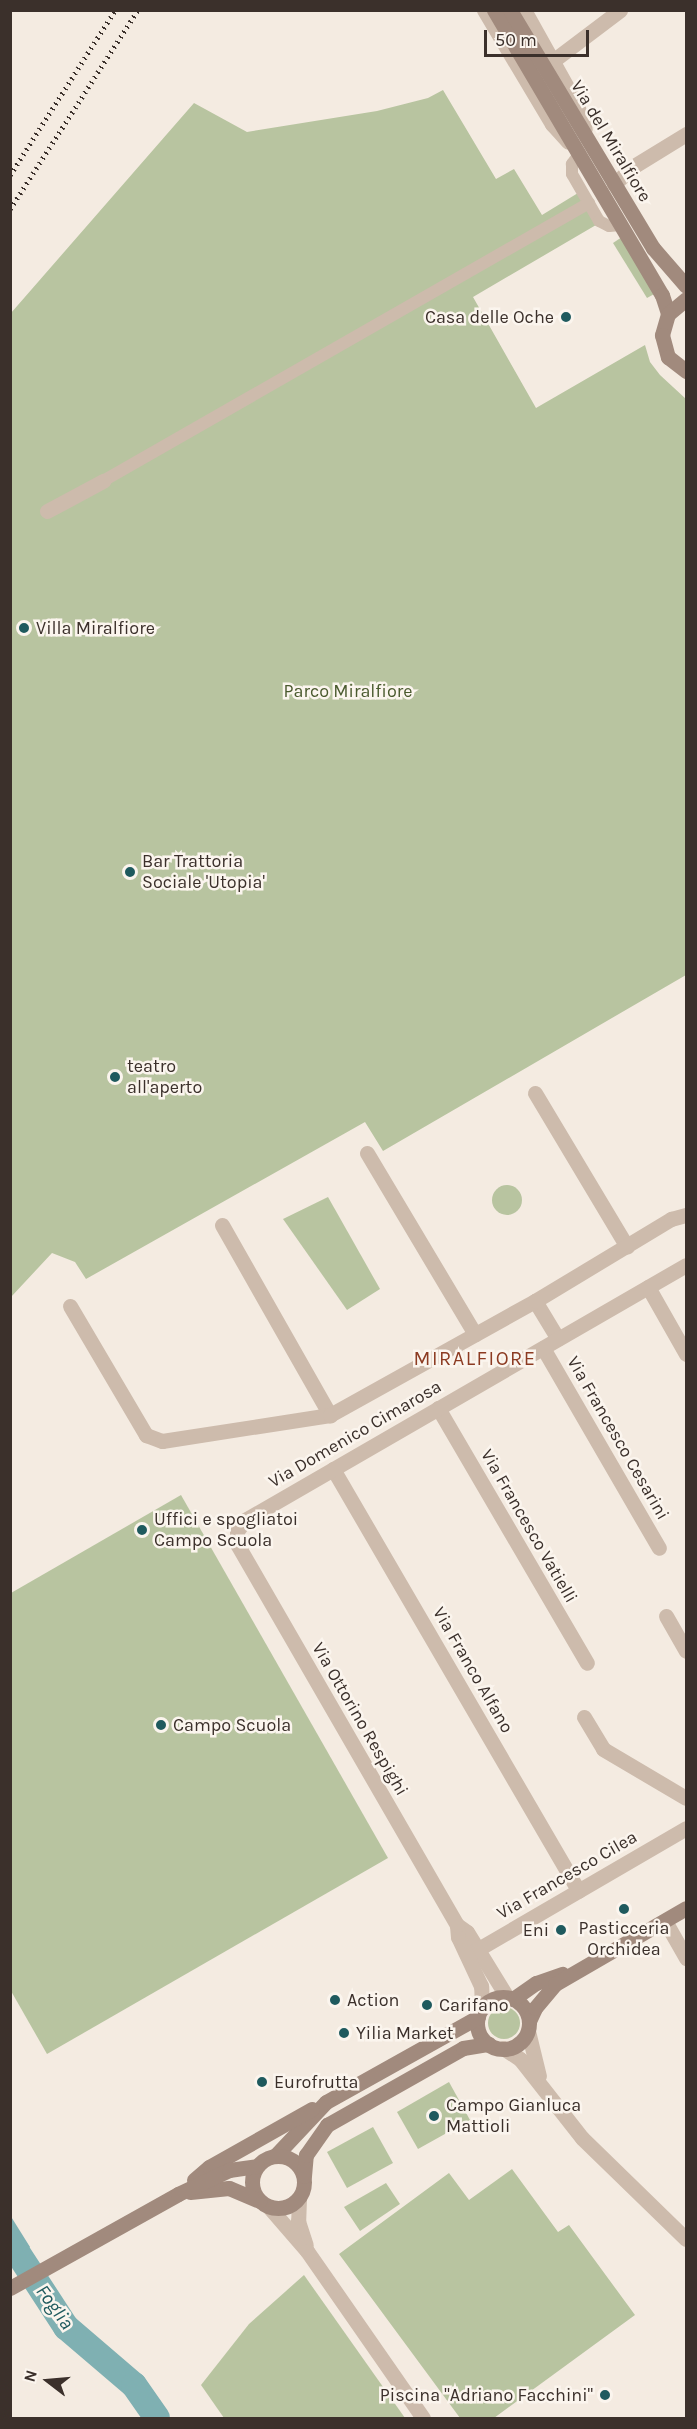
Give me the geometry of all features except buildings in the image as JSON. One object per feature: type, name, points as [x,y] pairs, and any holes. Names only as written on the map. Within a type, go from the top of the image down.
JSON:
[{"type":"main road","name":"Via del Miralfiore","points":[[494,10],[585,149],[614,184],[653,248],[687,286]]},
{"type":"main road","name":"Via del Miralfiore","points":[[510,10],[585,149],[621,225],[662,295],[668,314]]},
{"type":"main road","points":[[686,372],[676,365],[663,346],[662,335],[668,314],[687,299]]},
{"type":"main road","points":[[178,2193],[229,2188],[265,2205],[285,2207],[299,2198],[306,2155],[327,2125],[463,2048],[518,2044],[535,2008],[555,1984],[687,1908]]},
{"type":"main road","points":[[178,2193],[209,2167],[480,2013],[493,1999],[510,1998],[536,1983],[611,1952]]},
{"type":"main road","points":[[510,1998],[524,2007],[528,2026]]},
{"type":"main road","points":[[480,2013],[480,2032],[496,2046]]},
{"type":"main road","points":[[10,2288],[178,2193],[229,2170],[256,2166],[276,2155],[326,2102]]},
{"type":"main road","points":[[276,2155],[294,2161],[304,2176]]},
{"type":"main road","points":[[256,2166],[252,2189],[265,2205]]},
{"type":"street","name":"Via del Miralfiore","points":[[484,10],[552,124],[585,149],[572,164],[572,174],[599,221],[609,226],[621,225]]},
{"type":"street","points":[[524,10],[578,105],[585,149]]},
{"type":"street","points":[[554,60],[620,10]]},
{"type":"street","points":[[614,184],[634,165],[687,134]]},
{"type":"street","points":[[47,511],[589,203]]},
{"type":"street","points":[[535,1093],[627,1247]]},
{"type":"street","points":[[367,1153],[475,1334]]},
{"type":"street","name":"Via Domenico Cimarosa","points":[[70,1306],[146,1435],[162,1441],[330,1415],[534,1301],[671,1219],[687,1215]]},
{"type":"street","name":"Via Domenico Cimarosa","points":[[222,1225],[330,1415]]},
{"type":"street","name":"Via Domenico Cimarosa","points":[[237,1531],[245,1520],[687,1265]]},
{"type":"street","points":[[648,1287],[687,1354]]},
{"type":"street","points":[[534,1301],[558,1339]]},
{"type":"street","name":"Via Francesco Cesarini","points":[[543,1348],[659,1548]]},
{"type":"street","name":"Via Francesco Vatielli","points":[[438,1408],[587,1663]]},
{"type":"street","name":"Via Franco Alfano","points":[[333,1469],[579,1891]]},
{"type":"street","name":"Via Ottorino Respighi","points":[[237,1531],[237,1544],[457,1925],[458,1937],[510,1998]]},
{"type":"street","points":[[666,1616],[687,1651]]},
{"type":"street","points":[[584,1717],[603,1749],[687,1798]]},
{"type":"street","name":"Via Francesco Cilea","points":[[473,1952],[687,1828]]},
{"type":"street","points":[[665,1921],[687,1958]]},
{"type":"street","name":"Via Ottorino Respighi","points":[[473,1952],[481,1986],[480,2013]]},
{"type":"street","points":[[528,2026],[543,2087]]},
{"type":"street","points":[[496,2046],[520,2059],[582,2138],[687,2239]]},
{"type":"street","points":[[299,2198],[298,2221],[308,2251]]},
{"type":"street","points":[[265,2205],[308,2251],[423,2418]]},
{"type":"green space","name":"Parco Miralfiore","points":[[443,90],[496,179],[514,169],[542,215],[578,193],[596,225],[473,297],[536,408],[645,345],[650,362],[660,375],[686,399],[686,975],[383,1151],[365,1122],[86,1279],[75,1262],[52,1253],[11,1297],[11,313],[194,103],[247,132],[377,111],[428,98]]},
{"type":"green space","points":[[622,237],[656,293],[647,298],[613,243]]},
{"type":"green space","points":[[507,1185],[518,1189],[522,1200],[518,1211],[507,1215],[496,1211],[492,1200],[496,1189]]},
{"type":"green space","points":[[328,1197],[380,1289],[347,1310],[283,1219]]},
{"type":"green space","name":"Campo Scuola","points":[[181,1495],[388,1858],[47,2054],[11,1991],[11,1593]]},
{"type":"green space","points":[[504,2007],[515,2012],[520,2023],[515,2034],[504,2039],[493,2034],[488,2023],[493,2012]]},
{"type":"green space","name":"Campo Gianluca Mattioli","points":[[449,2082],[470,2120],[418,2149],[397,2112]]},
{"type":"green space","points":[[373,2127],[393,2163],[347,2188],[327,2152]]},
{"type":"green space","points":[[512,2169],[558,2232],[569,2225],[635,2315],[494,2418],[460,2418],[339,2254],[449,2173],[469,2200]]},
{"type":"green space","points":[[386,2183],[400,2204],[360,2231],[344,2207]]},
{"type":"green space","points":[[304,2275],[405,2418],[224,2418],[201,2385],[249,2324]]},
{"type":"water","name":"Foglia","points":[[10,2215],[30,2247],[11,2263],[10,2263]]},
{"type":"waterway","name":"Foglia","points":[[10,2241],[66,2327],[134,2385],[157,2418]]},
{"type":"railway","points":[[10,175],[115,10]]},
{"type":"railway","points":[[10,209],[138,10]]},
{"type":"place","name":"Casa delle Oche","points":[[566,317]]},
{"type":"place","name":"Villa Miralfiore","points":[[24,628]]},
{"type":"place","name":"Bar Trattoria Sociale 'Utopia'","points":[[130,872]]},
{"type":"place","name":"teatro all'aperto","points":[[115,1077]]},
{"type":"place","name":"Uffici e spogliatoi Campo Scuola","points":[[142,1530]]},
{"type":"place","name":"Campo Scuola","points":[[161,1725]]},
{"type":"place","name":"Pasticceria Orchidea","points":[[624,1909]]},
{"type":"place","name":"Eni","points":[[561,1930]]},
{"type":"place","name":"Action","points":[[335,2000]]},
{"type":"place","name":"Carifano","points":[[427,2005]]},
{"type":"place","name":"Yilia Market","points":[[344,2033]]},
{"type":"place","name":"Eurofrutta","points":[[262,2082]]},
{"type":"place","name":"Campo Gianluca Mattioli","points":[[434,2116]]},
{"type":"place","name":"Piscina \"Adriano Facchini\"","points":[[605,2395]]},
{"type":"district","name":"MIRALFIORE","points":[[475,1358]]}]
